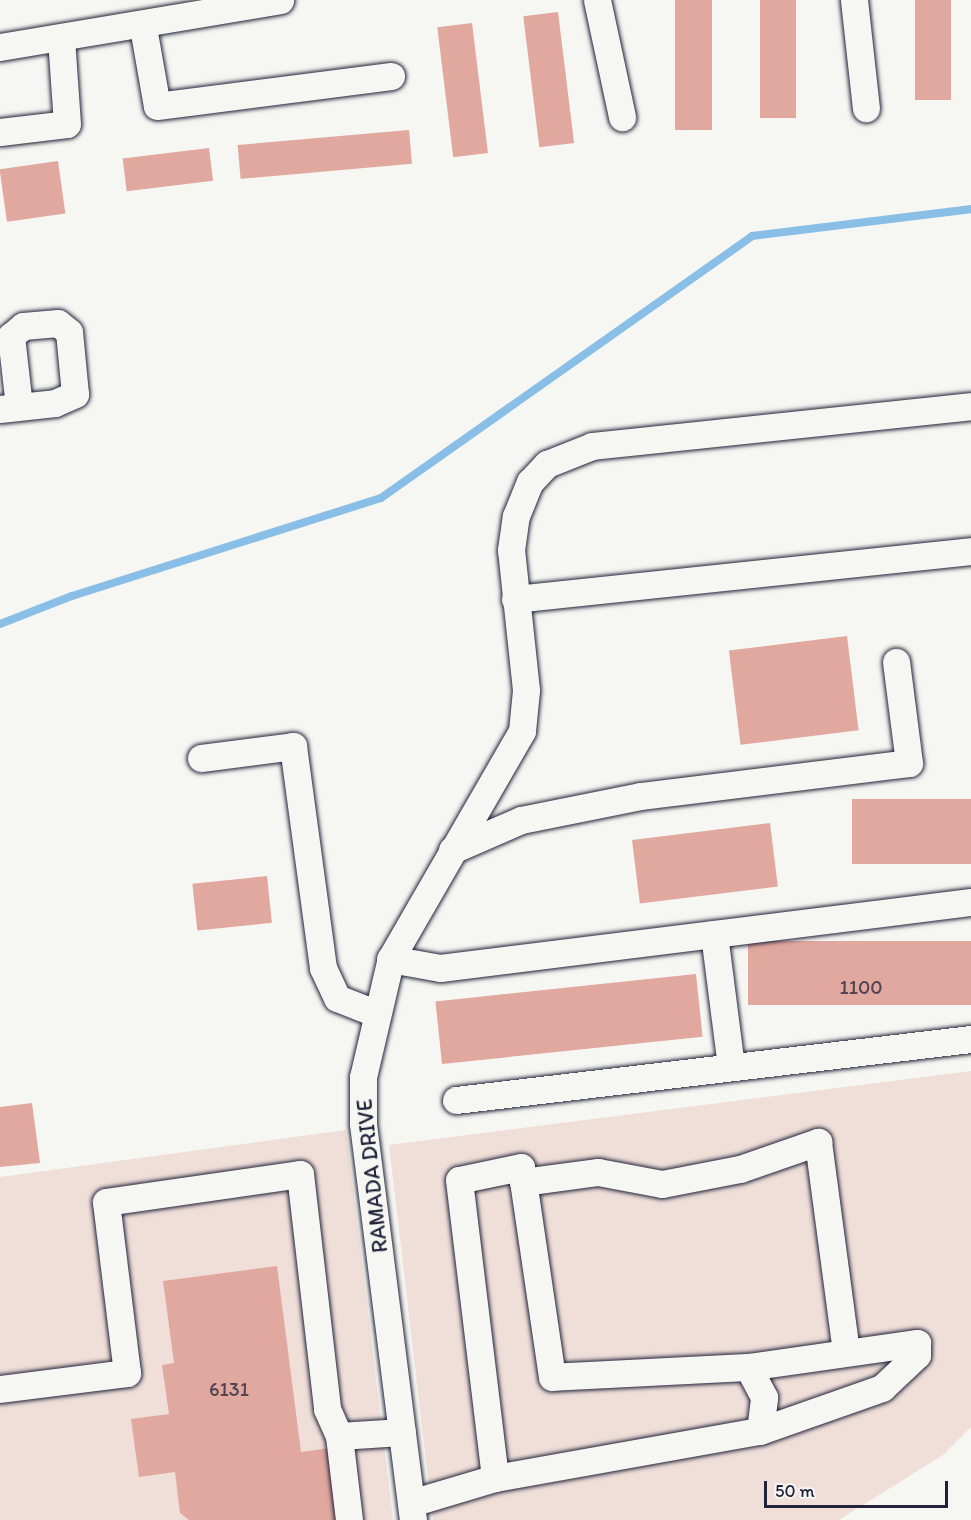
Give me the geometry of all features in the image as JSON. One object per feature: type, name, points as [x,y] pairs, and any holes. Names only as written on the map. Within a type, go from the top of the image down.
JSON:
[{"type":"street","points":[[0,47],[142,27],[184,10],[280,0]]},
{"type":"street","points":[[597,0],[622,117]]},
{"type":"street","points":[[854,0],[866,108]]},
{"type":"street","points":[[142,27],[157,106],[391,76]]},
{"type":"street","points":[[0,132],[67,124],[61,39]]},
{"type":"street","name":"RAMADA DRIVE","points":[[412,1511],[363,1124],[363,1077],[375,1013],[390,959],[522,731],[526,690],[511,550],[516,516],[530,482],[547,464],[592,446],[971,406]]},
{"type":"street","points":[[515,599],[971,550]]},
{"type":"street","points":[[452,850],[521,820],[641,796],[909,763],[896,662]]},
{"type":"street","points":[[201,758],[293,746],[323,968],[337,998],[375,1013]]},
{"type":"street","points":[[390,959],[441,968],[971,902]]},
{"type":"street","points":[[714,934],[731,1067]]},
{"type":"street","points":[[456,1100],[971,1039]]},
{"type":"street","points":[[523,1182],[598,1172],[662,1184],[740,1169],[818,1142],[846,1352]]},
{"type":"street","points":[[412,1511],[495,1478],[760,1431],[882,1388],[917,1355],[917,1343],[748,1367],[552,1377],[522,1167],[459,1180],[495,1478]]},
{"type":"street","points":[[0,1389],[127,1373],[106,1202],[300,1174],[327,1409],[339,1436],[349,1520]]},
{"type":"street","points":[[748,1367],[764,1397],[760,1431]]},
{"type":"street","points":[[339,1436],[402,1432]]},
{"type":"shaded area","points":[[971,1071],[971,1427],[943,1455],[839,1520],[433,1520],[389,1145]]},
{"type":"shaded area","points":[[346,1130],[393,1520],[0,1520],[0,1177]]},
{"type":"building","points":[[675,0],[712,0],[712,130],[675,130]]},
{"type":"building","points":[[760,0],[796,0],[796,118],[760,118]]},
{"type":"building","points":[[915,0],[951,0],[951,100],[915,100]]},
{"type":"building","points":[[558,12],[574,143],[539,147],[523,16]]},
{"type":"building","points":[[472,23],[488,153],[453,157],[437,27]]},
{"type":"building","points":[[409,130],[412,164],[241,179],[238,145]]},
{"type":"building","points":[[209,148],[213,181],[127,191],[123,159]]},
{"type":"building","points":[[58,161],[65,213],[7,222],[0,169]]},
{"type":"building","points":[[847,636],[859,730],[740,745],[729,651]]},
{"type":"building","points":[[852,799],[971,799],[971,864],[852,864]]},
{"type":"building","points":[[770,823],[778,887],[640,903],[632,840]]},
{"type":"building","points":[[267,876],[272,923],[197,931],[192,884]]},
{"type":"building","points":[[748,941],[971,941],[971,1005],[748,1005]]},
{"type":"building","points":[[696,974],[703,1037],[442,1064],[435,1001]]},
{"type":"building","points":[[32,1103],[40,1163],[0,1167],[0,1107]]},
{"type":"building","points":[[277,1266],[301,1452],[330,1448],[340,1520],[189,1520],[180,1513],[175,1472],[139,1477],[131,1419],[169,1414],[162,1365],[174,1363],[163,1281]]},
{"type":"waterway","points":[[0,624],[72,596],[381,498],[752,236],[971,209]]}]
